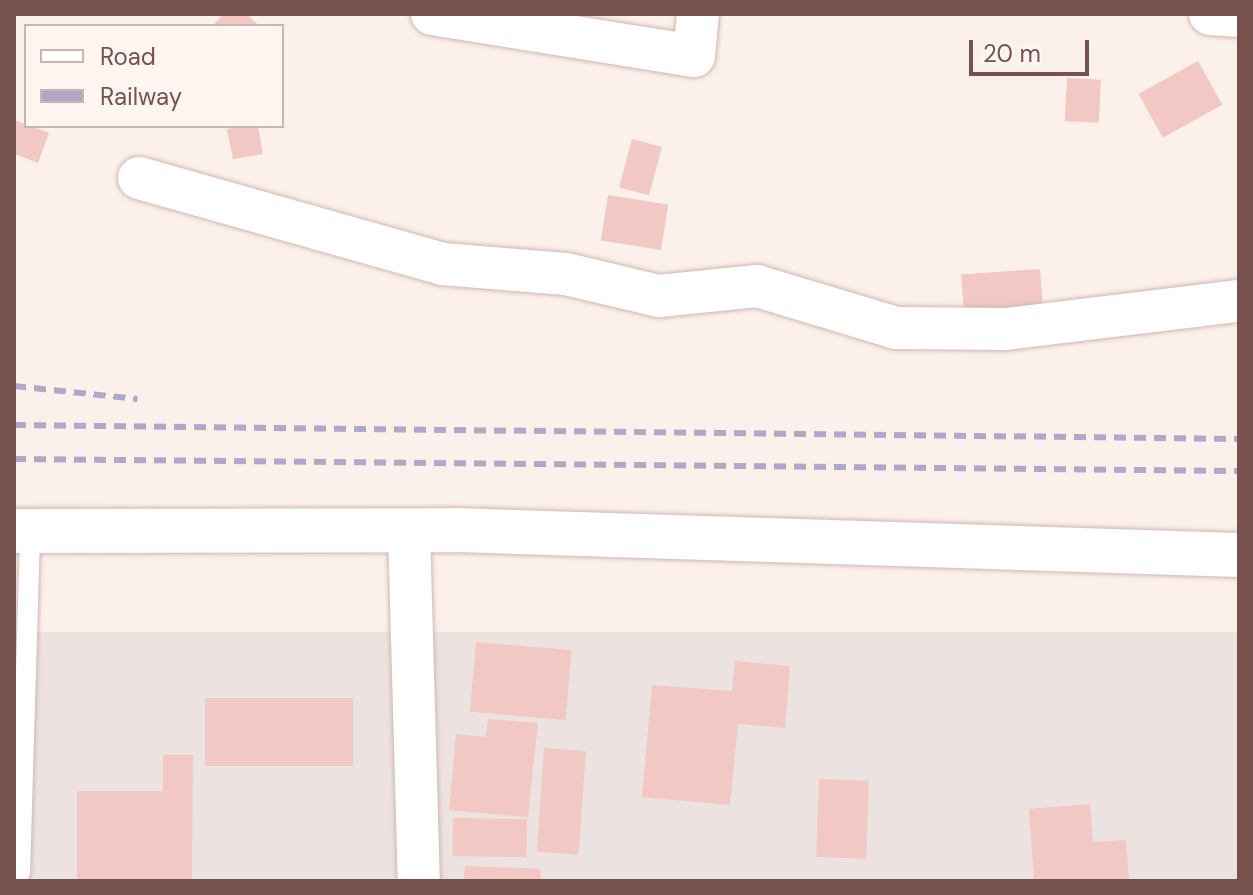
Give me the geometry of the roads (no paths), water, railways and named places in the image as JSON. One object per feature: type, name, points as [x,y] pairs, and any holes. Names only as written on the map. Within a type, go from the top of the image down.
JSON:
[{"type":"main road","points":[[22,531],[409,530],[1239,555]]},
{"type":"street","points":[[432,14],[694,56],[698,14]]},
{"type":"street","points":[[1210,14],[1239,16]]},
{"type":"street","points":[[139,178],[442,264],[566,274],[659,296],[757,286],[896,328],[1006,329],[1239,301]]},
{"type":"street","points":[[409,530],[419,881]]},
{"type":"lane","points":[[20,873],[22,531]]},
{"type":"railway","points":[[14,386],[137,399]]},
{"type":"railway","points":[[14,425],[1239,439]]},
{"type":"railway","points":[[14,459],[1239,471]]}]
